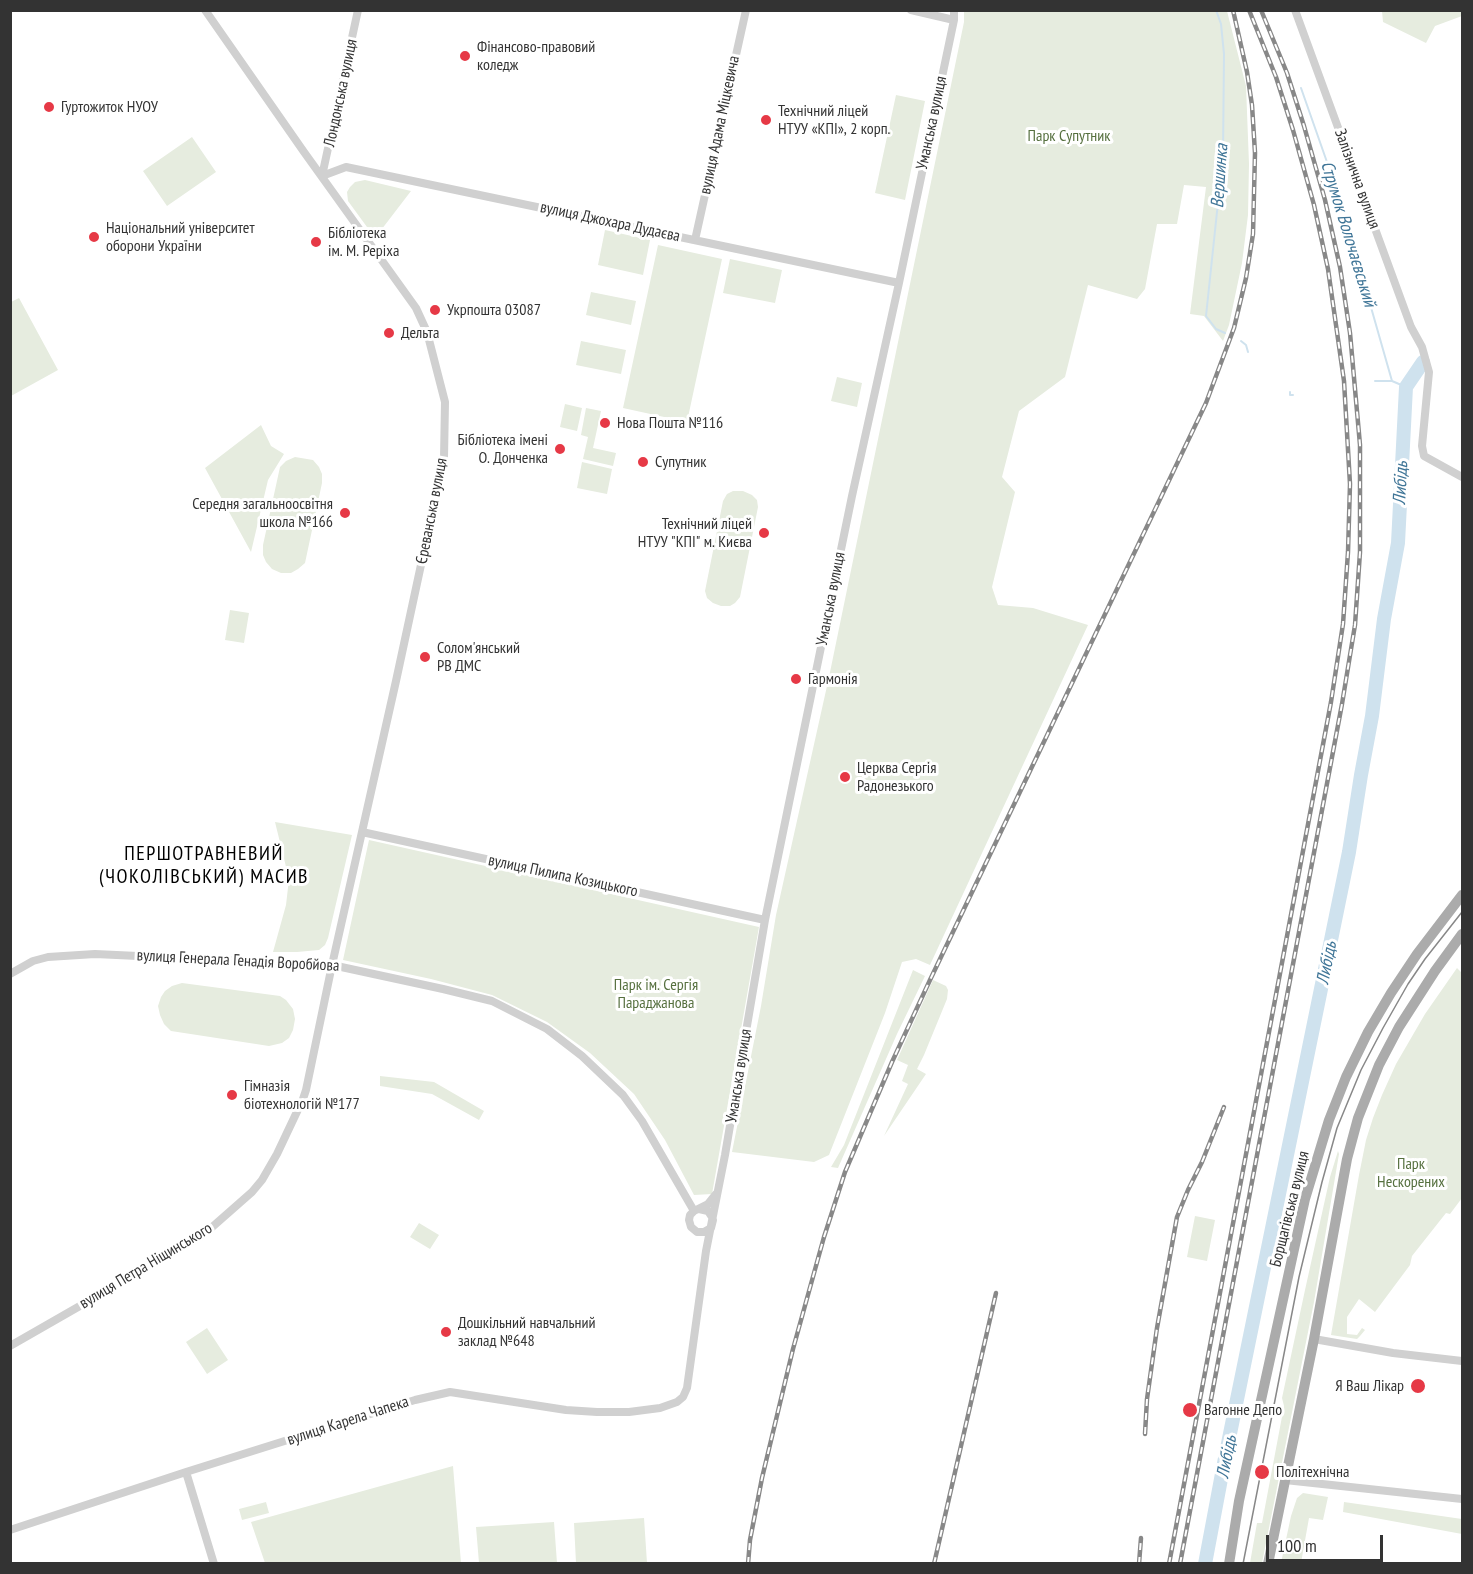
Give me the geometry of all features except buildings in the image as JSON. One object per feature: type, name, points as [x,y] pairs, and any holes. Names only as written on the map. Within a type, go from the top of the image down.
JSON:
[{"type":"main road","name":"Борщагівська вулиця","points":[[1229,1563],[1239,1501],[1305,1199],[1329,1120],[1346,1077],[1368,1032],[1391,993],[1417,954],[1462,895]]},
{"type":"main road","points":[[1268,1563],[1314,1339],[1347,1159],[1358,1118],[1379,1065],[1399,1027],[1435,970],[1462,934]]},
{"type":"street","name":"Єреванська вулиця","points":[[205,10],[416,308],[427,332],[445,402],[444,458],[332,965]]},
{"type":"street","name":"Лондонська вулиця","points":[[322,176],[358,10]]},
{"type":"street","name":"вулиця Адама Міцкевича","points":[[695,240],[746,10]]},
{"type":"street","points":[[911,10],[954,15]]},
{"type":"street","name":"Залізнична вулиця","points":[[1295,10],[1410,327],[1422,347],[1429,372],[1422,446],[1424,456],[1462,477]]},
{"type":"street","name":"Уманська вулиця","points":[[687,1388],[706,1251],[719,1189],[765,920],[954,15]]},
{"type":"street","name":"вулиця Джохара Дудаєва","points":[[322,176],[345,167],[899,283]]},
{"type":"street","name":"вулиця Пилипа Козицького","points":[[362,832],[765,920]]},
{"type":"street","name":"вулиця Генерала Генадія Воробйова","points":[[10,974],[48,957],[95,954],[332,965],[492,1001],[547,1029],[582,1056],[623,1095],[697,1210]]},
{"type":"street","name":"вулиця Петра Ніщинського","points":[[10,1346],[202,1236],[252,1192],[277,1154],[303,1099],[332,965]]},
{"type":"street","points":[[706,1251],[697,1232],[691,1227],[690,1215],[714,1199],[719,1189]]},
{"type":"street","points":[[697,1210],[704,1209],[712,1217],[712,1224],[708,1230],[697,1232]]},
{"type":"street","points":[[1314,1339],[1394,1353],[1462,1361]]},
{"type":"street","name":"вулиця Карела Чапека","points":[[10,1530],[415,1400],[450,1392],[566,1410],[629,1412],[660,1408],[677,1402],[684,1397],[687,1388]]},
{"type":"street","points":[[186,1472],[214,1563]]},
{"type":"street","points":[[1285,1480],[1462,1499]]},
{"type":"green space","points":[[1382,10],[1462,11],[1462,16],[1435,26],[1426,43],[1383,22]]},
{"type":"green space","name":"Парк Супутник","points":[[964,11],[1227,11],[1246,86],[1248,215],[1242,263],[1229,325],[1223,341],[1204,316],[1190,314],[1206,187],[1184,185],[1177,224],[1157,224],[1145,289],[1137,299],[1088,285],[1065,377],[1019,411],[1002,477],[1015,492],[992,587],[998,605],[1033,608],[1088,625],[930,965],[916,959],[902,962],[885,1013],[829,1155],[814,1162],[732,1152],[761,1006],[776,915],[829,677],[964,22]]},
{"type":"green space","points":[[896,95],[925,101],[905,200],[875,193]]},
{"type":"green space","points":[[192,137],[216,172],[167,206],[143,171]]},
{"type":"green space","points":[[365,180],[411,191],[375,238],[348,201],[347,192],[350,187],[355,182]]},
{"type":"green space","points":[[605,230],[650,240],[643,275],[598,265]]},
{"type":"green space","points":[[658,245],[722,259],[687,422],[623,408]]},
{"type":"green space","points":[[730,259],[782,270],[775,303],[723,293]]},
{"type":"green space","points":[[591,292],[636,301],[631,325],[586,315]]},
{"type":"green space","points":[[19,298],[58,370],[11,396],[11,302]]},
{"type":"green space","points":[[581,341],[626,350],[621,374],[576,365]]},
{"type":"green space","points":[[837,377],[862,383],[857,407],[831,401]]},
{"type":"green space","points":[[565,404],[582,408],[577,431],[560,427]]},
{"type":"green space","points":[[586,408],[601,411],[593,448],[616,453],[613,466],[583,459],[588,437],[581,435]]},
{"type":"green space","points":[[261,425],[271,446],[284,454],[268,480],[251,552],[205,468]]},
{"type":"green space","points":[[295,457],[313,460],[322,474],[322,483],[305,563],[291,573],[281,573],[272,569],[266,562],[263,545],[280,467]]},
{"type":"green space","points":[[582,462],[612,469],[607,494],[577,488]]},
{"type":"green space","points":[[733,491],[743,491],[752,495],[757,500],[758,507],[740,597],[730,606],[721,606],[707,598],[705,591],[723,501],[727,494]]},
{"type":"green space","points":[[230,610],[249,613],[244,643],[225,640]]},
{"type":"green space","points":[[275,822],[352,835],[328,938],[319,950],[273,952],[286,905],[289,879]]},
{"type":"green space","name":"Парк ім. Сергія Параджанова","points":[[369,840],[759,927],[712,1194],[694,1195],[665,1140],[634,1094],[590,1053],[547,1022],[492,995],[343,960]]},
{"type":"green space","name":"Парк Нескорених","points":[[1457,968],[1462,973],[1462,1198],[1450,1214],[1446,1213],[1412,1256],[1410,1265],[1375,1312],[1359,1299],[1347,1317],[1347,1334],[1357,1335],[1362,1328],[1365,1330],[1360,1336],[1357,1339],[1331,1335],[1359,1175],[1373,1118],[1396,1064],[1425,1014]]},
{"type":"green space","points":[[913,970],[925,976],[838,1168],[831,1167],[844,1145]]},
{"type":"green space","points":[[933,980],[946,986],[948,990],[947,999],[917,1069],[926,1074],[884,1136],[908,1084],[902,1081],[908,1065],[897,1060]]},
{"type":"green space","points":[[182,983],[280,996],[293,1009],[295,1019],[293,1030],[289,1038],[282,1043],[269,1046],[171,1031],[164,1024],[158,1006],[165,991]]},
{"type":"green space","points":[[380,1076],[434,1082],[484,1111],[479,1120],[432,1094],[380,1086]]},
{"type":"green space","points":[[1338,1151],[1314,1302],[1262,1563],[1250,1563],[1257,1523],[1262,1523],[1284,1406],[1282,1398],[1330,1177]]},
{"type":"green space","points":[[1195,1216],[1215,1220],[1207,1261],[1187,1257]]},
{"type":"green space","points":[[419,1223],[439,1235],[430,1249],[410,1237]]},
{"type":"green space","points":[[207,1328],[228,1360],[207,1374],[186,1342]]},
{"type":"green space","points":[[453,1466],[461,1563],[265,1563],[251,1522]]},
{"type":"green space","points":[[1303,1493],[1328,1497],[1323,1520],[1309,1518],[1301,1563],[1281,1563],[1291,1516],[1297,1498]]},
{"type":"green space","points":[[266,1502],[269,1513],[242,1520],[239,1509]]},
{"type":"green space","points":[[1344,1502],[1462,1519],[1462,1534],[1343,1512]]},
{"type":"green space","points":[[644,1518],[647,1563],[576,1563],[574,1523]]},
{"type":"green space","points":[[554,1522],[557,1563],[479,1563],[476,1527]]},
{"type":"waterway","name":"Вершинка","points":[[1216,10],[1221,24],[1224,54],[1223,155],[1206,316],[1216,329],[1225,333]]},
{"type":"waterway","name":"Струмок Волочаєвський","points":[[1301,88],[1341,202],[1392,381]]},
{"type":"waterway","name":"Вершинка","points":[[1241,341],[1246,345],[1248,352]]},
{"type":"waterway","name":"Либідь","points":[[1205,1564],[1349,852],[1372,716],[1384,619],[1398,543],[1406,387],[1423,362]]},
{"type":"waterway","name":"Вершинка","points":[[1375,381],[1392,381],[1406,387]]},
{"type":"waterway","name":"Вершинка","points":[[1290,392],[1290,395],[1293,395]]},
{"type":"tram line","points":[[1243,1564],[1299,1277],[1337,1128],[1361,1070],[1408,984],[1462,912]]},
{"type":"railway","points":[[748,1564],[750,1540],[762,1478],[793,1349],[824,1237],[845,1172],[930,980],[1206,403],[1234,328],[1246,278],[1253,234],[1255,153],[1247,72],[1233,10]]},
{"type":"railway","points":[[1169,1564],[1331,702],[1343,624],[1348,552],[1350,484],[1344,381],[1328,269],[1314,205],[1293,130],[1276,77],[1249,10]]},
{"type":"railway","points":[[1180,1564],[1342,704],[1355,625],[1360,552],[1360,445],[1350,333],[1340,267],[1325,200],[1304,126],[1287,73],[1261,10]]},
{"type":"railway","points":[[1145,1434],[1147,1399],[1157,1328],[1177,1217],[1224,1107]]},
{"type":"railway","points":[[934,1564],[996,1293]]},
{"type":"railway","points":[[1139,1564],[1141,1538]]},
{"type":"place","name":"Фінансово-правовий коледж","points":[[465,56]]},
{"type":"place","name":"Гуртожиток НУОУ","points":[[49,107]]},
{"type":"place","name":"Технічний ліцей НТУУ «КПІ», 2 корп.","points":[[766,120]]},
{"type":"place","name":"Національний університет оборони України","points":[[94,237]]},
{"type":"place","name":"Бібліотека ім. М. Реріха","points":[[316,242]]},
{"type":"place","name":"Укрпошта 03087","points":[[435,310]]},
{"type":"place","name":"Дельта","points":[[389,333]]},
{"type":"place","name":"Нова Пошта №116","points":[[605,423]]},
{"type":"place","name":"Бібліотека імені О. Донченка","points":[[560,449]]},
{"type":"place","name":"Супутник","points":[[643,462]]},
{"type":"place","name":"Середня загальноосвітня школа №166","points":[[345,513]]},
{"type":"place","name":"Технічний ліцей НТУУ \"КПІ\" м. Києва","points":[[764,533]]},
{"type":"place","name":"Солом'янський РВ ДМС","points":[[425,657]]},
{"type":"place","name":"Гармонія","points":[[796,679]]},
{"type":"place","name":"Церква Сергія Радонезького","points":[[845,777]]},
{"type":"place","name":"Гімназія біотехнологій №177","points":[[232,1095]]},
{"type":"place","name":"Дошкільний навчальний заклад №648","points":[[446,1332]]},
{"type":"place","name":"Я Ваш Лікар","points":[[1418,1386]]},
{"type":"place","name":"Вагонне Депо","points":[[1190,1410]]},
{"type":"place","name":"Політехнічна","points":[[1262,1472]]},
{"type":"district","name":"ПЕРШОТРАВНЕВИЙ (ЧОКОЛІВСЬКИЙ) МАСИВ","points":[[204,866]]}]
